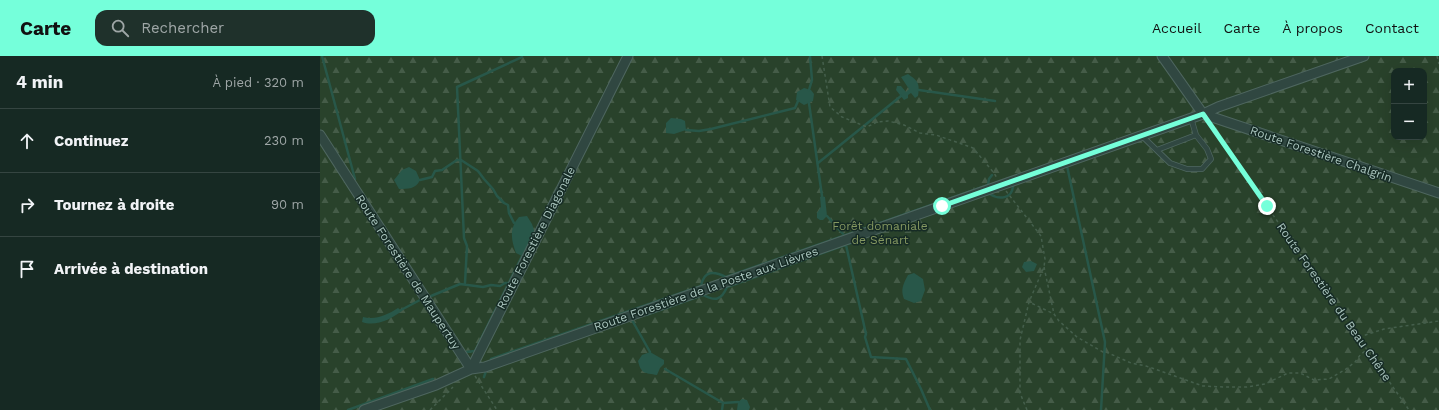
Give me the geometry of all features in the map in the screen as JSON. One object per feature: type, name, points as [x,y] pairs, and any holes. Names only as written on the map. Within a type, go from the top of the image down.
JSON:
[{"type":"street","name":"Route Forestière Diagonale","points":[[471,369],[628,56]]},
{"type":"street","points":[[1162,56],[1203,114]]},
{"type":"street","name":"Route Forestière de la Poste aux Lièvres","points":[[364,410],[436,384],[471,369],[485,367],[1364,56]]},
{"type":"street","name":"Route Forestière Chalgrin","points":[[1203,114],[1439,193]]},
{"type":"street","name":"Route Forestière de Maupertuy","points":[[320,135],[471,369]]},
{"type":"lane","points":[[1141,135],[1170,163],[1187,169],[1202,169],[1211,159],[1207,149],[1196,135],[1191,118]]},
{"type":"lane","points":[[1156,150],[1196,135]]},
{"type":"path","points":[[822,56],[830,107],[842,117],[867,127],[877,122],[888,121],[904,125],[920,133],[936,135],[973,148],[994,173],[1001,185],[1041,236],[1045,259],[1044,267],[1029,302],[1020,340],[1020,393],[1027,410]]},
{"type":"path","points":[[1437,56],[1439,64]]},
{"type":"path","name":"Route Forestière du Beau Chêne","points":[[1203,114],[1409,410]]},
{"type":"path","points":[[1044,267],[1054,314]]},
{"type":"path","points":[[1029,302],[1054,314],[1077,337],[1103,352],[1131,363],[1146,366],[1203,386],[1246,387],[1265,384],[1288,373],[1300,373],[1314,380],[1329,378],[1346,369],[1355,362],[1361,354],[1368,350]]},
{"type":"path","points":[[1359,337],[1384,329],[1439,321]]},
{"type":"path","points":[[471,369],[497,410]]},
{"type":"path","points":[[430,410],[454,386]]},
{"type":"green space","name":"Forêt domaniale de Sénart","points":[[320,56],[1439,56],[1439,410],[320,410]]},
{"type":"shaded area","points":[[908,74],[918,83],[918,96],[915,98],[911,93],[908,95],[908,98],[904,100],[896,90],[897,86],[901,86],[906,92],[909,89],[901,77]]},
{"type":"shaded area","points":[[804,88],[811,90],[814,94],[813,101],[804,105],[796,100],[797,92]]},
{"type":"shaded area","points":[[671,118],[685,121],[686,130],[674,134],[666,133],[666,123]]},
{"type":"shaded area","points":[[409,167],[416,171],[420,180],[414,187],[409,189],[399,189],[394,180],[402,170]]},
{"type":"shaded area","points":[[820,197],[825,197],[827,216],[823,220],[820,220],[817,218],[817,213],[821,207]]},
{"type":"shaded area","points":[[527,216],[535,233],[522,256],[516,253],[512,239],[512,230],[519,217]]},
{"type":"shaded area","points":[[1031,261],[1037,264],[1034,271],[1026,272],[1022,267],[1024,262]]},
{"type":"shaded area","points":[[914,273],[923,279],[925,290],[921,301],[914,303],[904,299],[902,292],[908,275]]},
{"type":"shaded area","points":[[398,308],[402,311],[393,317],[378,323],[373,324],[362,322],[363,317],[372,318],[381,316]]},
{"type":"shaded area","points":[[650,352],[664,360],[664,364],[660,368],[657,375],[642,371],[639,365],[638,361],[642,355]]},
{"type":"shaded area","points":[[742,399],[747,400],[750,407],[749,410],[737,410],[738,402]]},
{"type":"waterway","points":[[322,56],[355,179]]},
{"type":"waterway","points":[[809,90],[812,80],[810,56]]},
{"type":"waterway","points":[[465,283],[467,246],[464,238],[457,87],[522,57]]},
{"type":"waterway","points":[[919,90],[995,101]]},
{"type":"waterway","points":[[818,163],[901,96]]},
{"type":"waterway","points":[[686,130],[699,131],[711,129],[795,108],[798,101]]},
{"type":"waterway","points":[[809,103],[822,196]]},
{"type":"waterway","points":[[420,180],[432,177],[435,171],[442,170],[457,160],[461,160],[478,171],[497,196],[508,205],[509,213],[514,223]]},
{"type":"waterway","points":[[1067,166],[1105,342],[1101,410]]},
{"type":"waterway","points":[[491,359],[701,286],[704,277],[710,273],[726,277],[988,185],[989,179],[992,175]]},
{"type":"waterway","points":[[988,194],[1001,198],[1008,196],[1014,185]]},
{"type":"waterway","points":[[827,216],[844,235]]},
{"type":"waterway","points":[[646,315],[703,295],[714,299],[720,297],[725,292],[727,287],[862,239]]},
{"type":"waterway","points":[[846,245],[866,334],[865,337],[871,357],[906,359],[930,410]]},
{"type":"waterway","points":[[466,352],[475,351],[522,256]]},
{"type":"waterway","points":[[431,296],[460,284],[483,287],[491,285],[500,286],[508,283]]},
{"type":"waterway","points":[[401,310],[420,300]]},
{"type":"waterway","points":[[632,320],[650,352]]},
{"type":"waterway","points":[[665,369],[723,403],[738,402]]},
{"type":"waterway","points":[[484,377],[486,371],[489,370]]},
{"type":"waterway","points":[[348,410],[433,379]]},
{"type":"waterway","points":[[722,410],[723,403]]},
{"type":"route","points":[[942,206],[1203,114],[1267,206]]}]
